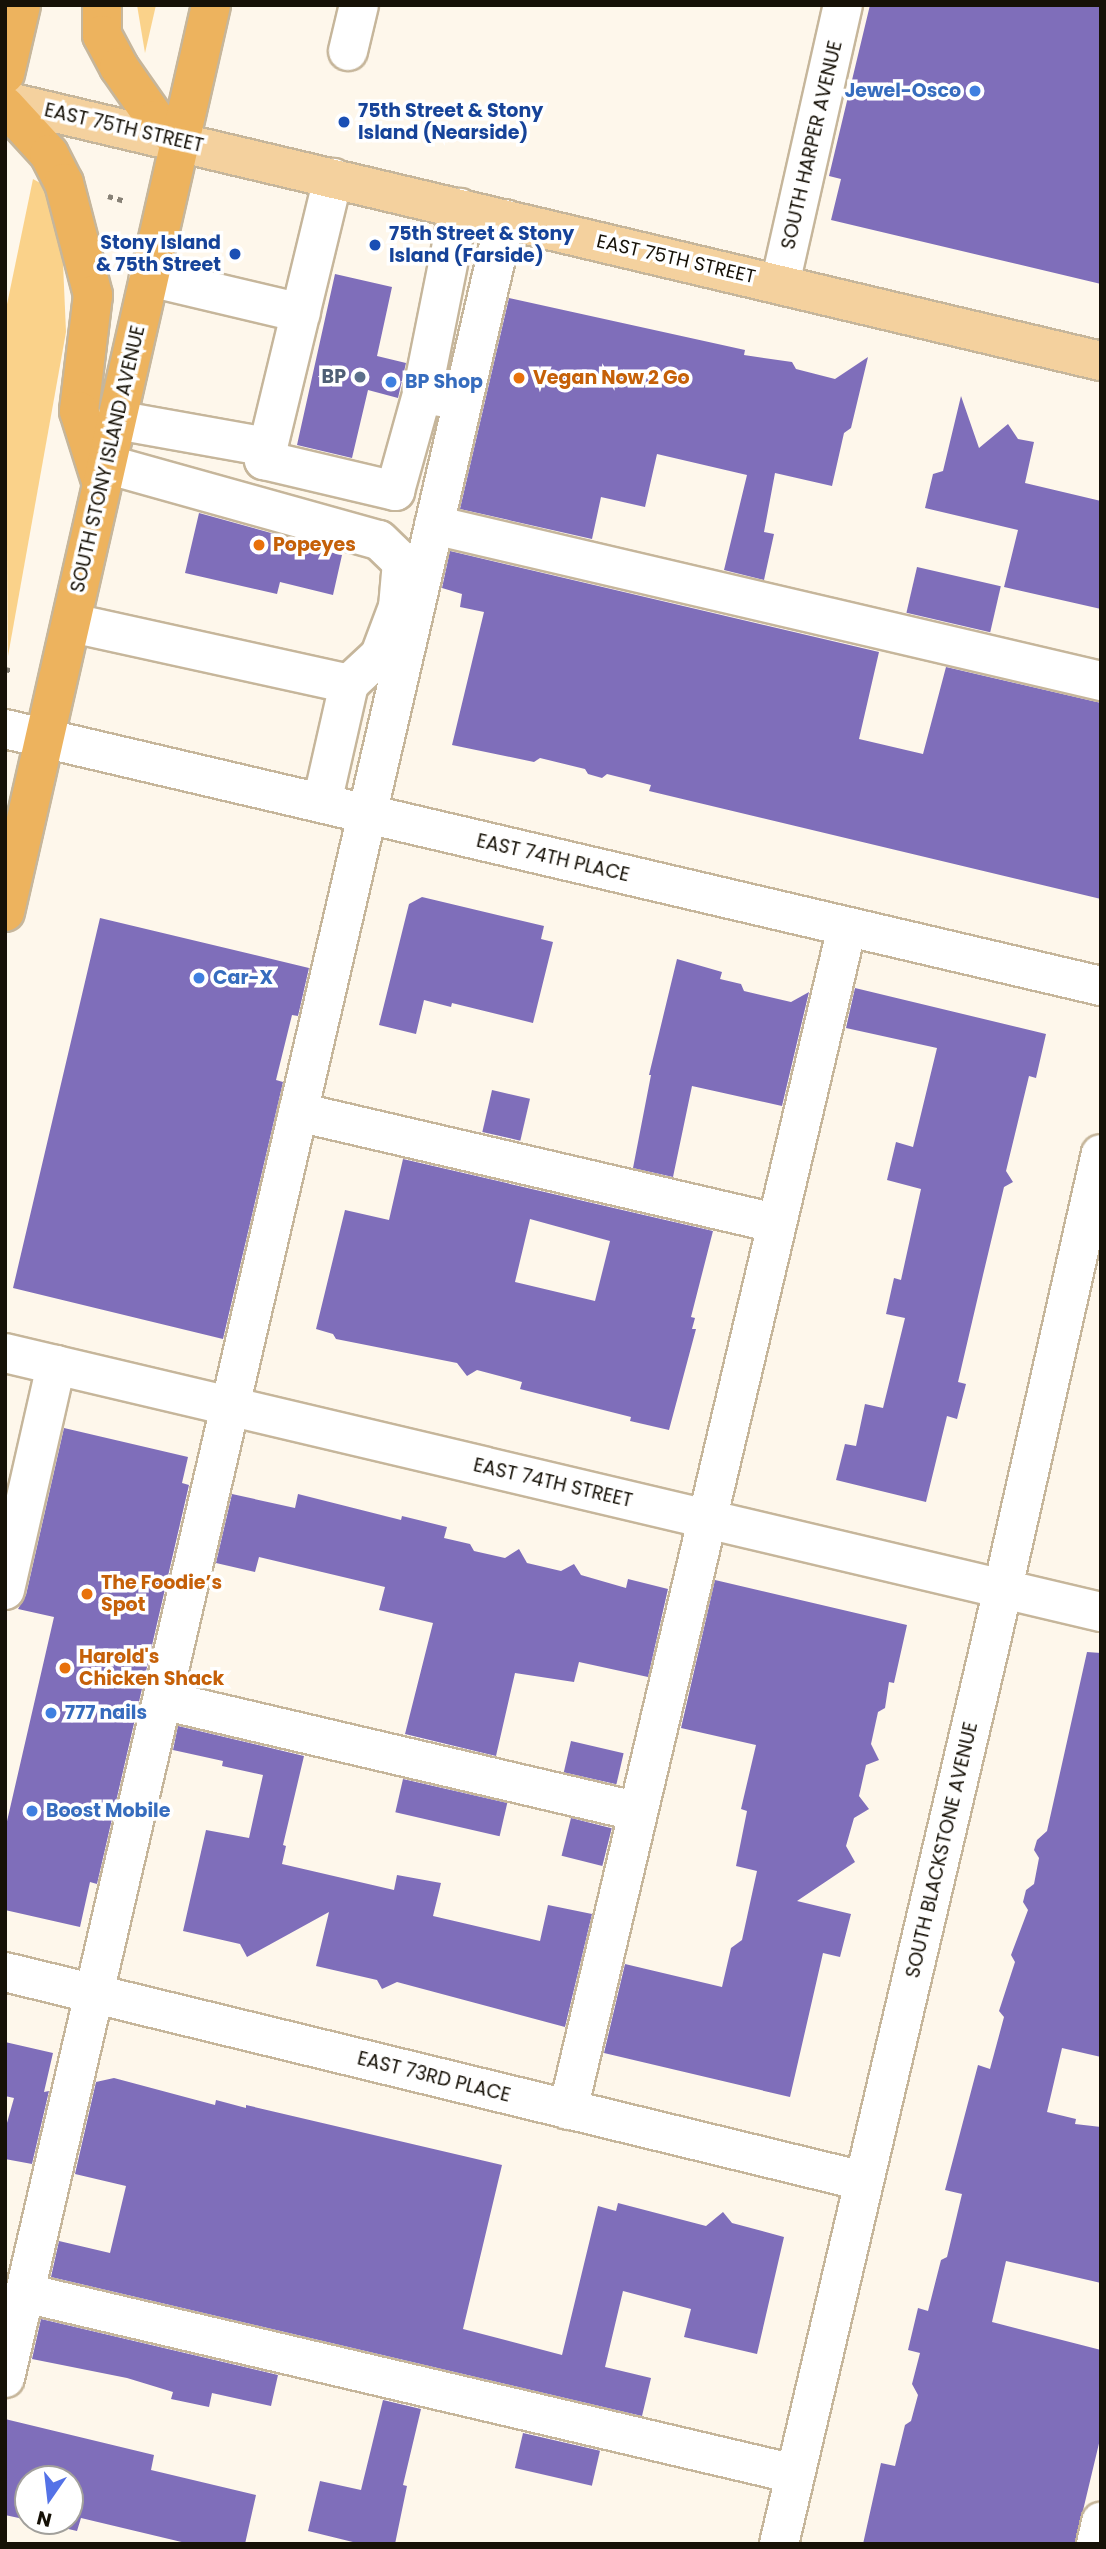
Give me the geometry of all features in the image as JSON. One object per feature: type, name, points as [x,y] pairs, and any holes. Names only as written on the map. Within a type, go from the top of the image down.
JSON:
[{"type":"highway","points":[[5,74],[21,5]]},
{"type":"highway","points":[[102,5],[102,35],[119,67],[156,120],[180,141]]},
{"type":"highway","name":"SOUTH STONY ISLAND AVENUE","points":[[5,912],[211,5]]},
{"type":"highway","points":[[5,103],[48,153],[64,183],[93,295],[79,411],[104,474]]},
{"type":"main road","name":"EAST 75TH STREET","points":[[5,103],[180,141],[1101,361]]},
{"type":"street","points":[[348,51],[359,5]]},
{"type":"street","name":"SOUTH HARPER AVENUE","points":[[780,284],[843,5]]},
{"type":"street","points":[[333,178],[264,460],[395,491],[422,394],[458,208]]},
{"type":"street","points":[[5,2378],[505,219]]},
{"type":"street","points":[[149,277],[301,313]]},
{"type":"street","points":[[422,394],[463,401]]},
{"type":"street","points":[[116,420],[268,447]]},
{"type":"street","points":[[104,474],[379,540],[402,562],[398,607],[380,656],[349,684],[322,803]]},
{"type":"street","points":[[434,525],[1101,681]]},
{"type":"street","points":[[72,623],[349,684]]},
{"type":"street","name":"EAST 74TH PLACE","points":[[5,729],[1101,986]]},
{"type":"street","points":[[568,2109],[846,927]]},
{"type":"street","points":[[298,1112],[775,1223]]},
{"type":"street","name":"SOUTH BLACKSTONE AVENUE","points":[[779,2544],[1003,1589],[1101,1154]]},
{"type":"street","name":"EAST 74TH STREET","points":[[5,1353],[1101,1612]]},
{"type":"street","points":[[5,1590],[56,1365]]},
{"type":"street","points":[[162,1700],[636,1811]]},
{"type":"street","name":"EAST 73RD PLACE","points":[[5,1972],[863,2181]]},
{"type":"street","points":[[25,2293],[795,2474]]},
{"type":"street","points":[[1096,2544],[1101,2522]]},
{"type":"path","points":[[5,669],[14,671]]},
{"type":"shaded area","points":[[137,5],[156,5],[145,53]]},
{"type":"shaded area","points":[[33,179],[60,194],[66,332],[8,656],[5,314]]},
{"type":"building","name":"Jewel-Osco","points":[[870,5],[1101,5],[1101,284],[831,220],[841,179],[829,176]]},
{"type":"building","name":"BP","points":[[335,274],[392,287],[377,356],[406,363],[398,398],[368,390],[352,458],[297,445]]},
{"type":"building","points":[[509,298],[745,350],[744,355],[792,362],[796,369],[835,379],[868,357],[851,428],[844,433],[832,486],[775,473],[764,532],[774,534],[764,580],[724,570],[747,475],[657,454],[645,507],[601,497],[592,539],[460,509]]},
{"type":"building","points":[[961,396],[979,448],[1008,424],[1018,439],[1034,442],[1025,483],[1101,501],[1101,609],[1004,587],[1018,530],[925,508],[933,474],[943,471]]},
{"type":"building","name":"Popeyes","points":[[199,513],[342,555],[333,595],[280,582],[277,594],[185,573]]},
{"type":"building","points":[[450,551],[879,652],[859,739],[923,754],[946,667],[1101,703],[1101,899],[649,791],[651,785],[607,774],[602,778],[588,774],[585,769],[540,758],[534,762],[452,745],[484,612],[460,607],[462,594],[442,588]]},
{"type":"building","points":[[917,567],[1001,586],[990,632],[906,613]]},
{"type":"building","points":[[422,897],[544,926],[541,939],[553,942],[533,1023],[452,1003],[451,1007],[424,1000],[416,1034],[379,1025],[409,904]]},
{"type":"building","points":[[100,918],[309,968],[298,1016],[292,1015],[276,1080],[283,1082],[223,1339],[13,1288]]},
{"type":"building","points":[[677,959],[722,972],[720,979],[741,984],[744,991],[791,1002],[809,992],[782,1106],[692,1086],[673,1177],[633,1168],[649,1075]]},
{"type":"building","points":[[855,988],[1046,1034],[1036,1078],[1029,1076],[1006,1171],[1013,1182],[1004,1187],[958,1382],[966,1384],[957,1419],[947,1416],[926,1502],[836,1480],[845,1444],[856,1446],[865,1404],[883,1408],[905,1318],[886,1314],[894,1278],[901,1280],[921,1189],[887,1180],[896,1142],[913,1147],[937,1048],[846,1028]]},
{"type":"building","points":[[492,1090],[530,1099],[520,1141],[482,1132]]},
{"type":"building","points":[[403,1159],[713,1231],[691,1317],[695,1318],[692,1329],[696,1329],[669,1430],[630,1421],[631,1417],[520,1389],[522,1382],[477,1370],[467,1376],[457,1363],[336,1339],[333,1334],[316,1329],[345,1210],[389,1220]],"holes":[[[530,1219],[610,1241],[595,1301],[515,1282]]]},
{"type":"building","points":[[64,1428],[188,1457],[182,1483],[189,1485],[97,1884],[90,1882],[80,1927],[5,1910],[5,1830],[54,1617],[18,1609],[26,1595]]},
{"type":"building","points":[[232,1494],[295,1508],[298,1494],[401,1520],[402,1516],[447,1527],[444,1538],[470,1544],[474,1551],[505,1558],[519,1549],[527,1563],[561,1571],[574,1564],[581,1575],[626,1588],[628,1579],[668,1589],[648,1677],[579,1662],[574,1682],[515,1673],[496,1756],[405,1734],[433,1623],[379,1610],[385,1587],[259,1557],[255,1572],[216,1563]]},
{"type":"building","points":[[715,1580],[907,1625],[894,1683],[889,1682],[885,1708],[878,1712],[871,1744],[879,1760],[866,1765],[859,1796],[869,1809],[854,1818],[846,1846],[855,1862],[797,1901],[851,1914],[840,1957],[823,1953],[790,2097],[604,2053],[625,1964],[722,1987],[731,1948],[742,1940],[757,1871],[736,1866],[747,1811],[741,1809],[756,1745],[681,1728]]},
{"type":"building","points":[[1087,1652],[1101,1653],[1101,2057],[1062,2048],[1047,2112],[1076,2119],[1075,2124],[1101,2127],[1101,2283],[1006,2261],[992,2322],[1101,2350],[1101,2435],[1075,2544],[863,2544],[881,2463],[895,2466],[905,2425],[911,2421],[918,2395],[912,2384],[920,2353],[908,2350],[918,2308],[928,2311],[941,2260],[947,2257],[962,2194],[945,2190],[978,2065],[990,2069],[1004,2017],[999,2011],[1015,1962],[1011,1955],[1028,1910],[1023,1902],[1026,1890],[1034,1884],[1039,1858],[1034,1850],[1037,1840],[1047,1831]]},
{"type":"building","points":[[178,1726],[304,1756],[283,1845],[286,1846],[282,1864],[394,1890],[397,1875],[441,1883],[433,1916],[540,1941],[548,1905],[592,1914],[565,2027],[397,1982],[382,1989],[377,1980],[316,1966],[329,1912],[247,1957],[240,1944],[183,1931],[206,1830],[249,1838],[263,1775],[222,1766],[223,1761],[173,1750]]},
{"type":"building","points":[[571,1741],[624,1753],[616,1784],[564,1772]]},
{"type":"building","points":[[403,1779],[507,1803],[500,1836],[395,1812]]},
{"type":"building","points":[[571,1818],[612,1828],[602,1866],[562,1856]]},
{"type":"building","points":[[5,2042],[53,2053],[44,2092],[49,2091],[32,2164],[5,2159],[5,2130],[14,2098],[5,2096]]},
{"type":"building","points":[[114,2078],[215,2105],[216,2100],[246,2108],[246,2105],[502,2165],[463,2329],[562,2355],[598,2206],[616,2211],[618,2203],[706,2226],[723,2212],[732,2223],[784,2237],[757,2354],[684,2337],[691,2309],[623,2291],[605,2367],[651,2378],[642,2416],[51,2277],[59,2241],[110,2253],[126,2186],[75,2174],[96,2082]]},
{"type":"building","points":[[41,2319],[278,2375],[271,2406],[212,2393],[209,2407],[171,2399],[173,2392],[127,2378],[32,2359]]},
{"type":"building","points":[[383,2400],[421,2409],[403,2485],[407,2486],[395,2544],[361,2544],[308,2531],[320,2481],[361,2490]]},
{"type":"building","points":[[5,2419],[154,2455],[151,2470],[256,2495],[245,2544],[190,2544],[84,2519],[84,2465],[14,2465],[14,2517],[5,2515]]},
{"type":"building","points":[[523,2433],[600,2451],[592,2486],[515,2468]]},
{"type":"place","name":"Jewel-Osco","points":[[975,91]]},
{"type":"place","name":"75th Street & Stony Island (Nearside)","points":[[344,122]]},
{"type":"place","name":"75th Street & Stony Island (Farside)","points":[[375,245]]},
{"type":"place","name":"Stony Island & 75th Street","points":[[235,254]]},
{"type":"place","name":"BP","points":[[360,377]]},
{"type":"place","name":"Vegan Now 2 Go","points":[[519,378]]},
{"type":"place","name":"BP Shop","points":[[391,382]]},
{"type":"place","name":"Popeyes","points":[[259,545]]},
{"type":"place","name":"Car-X","points":[[199,978]]},
{"type":"place","name":"The Foodie’s Spot","points":[[87,1594]]},
{"type":"place","name":"Harold's Chicken Shack","points":[[65,1668]]},
{"type":"place","name":"777 nails","points":[[51,1713]]},
{"type":"place","name":"Boost Mobile","points":[[32,1811]]}]
